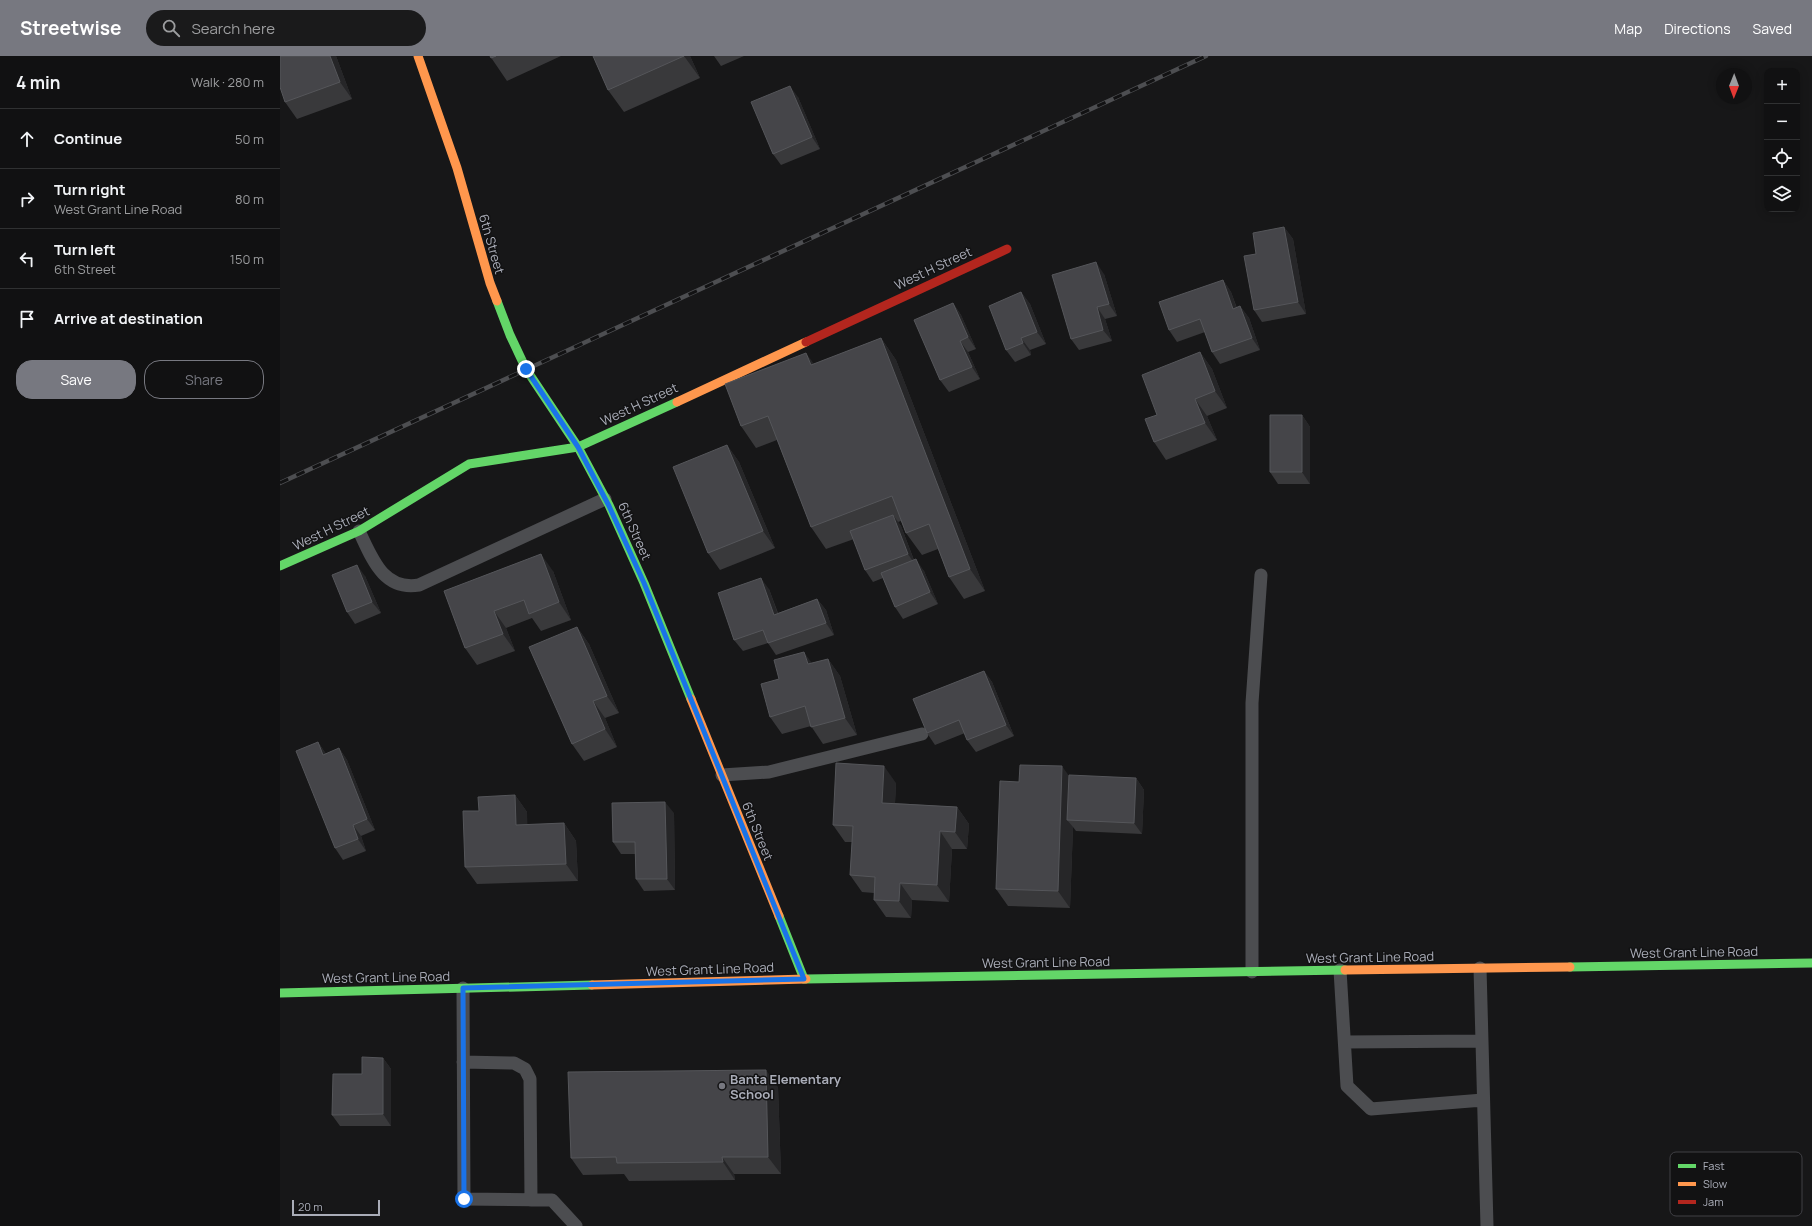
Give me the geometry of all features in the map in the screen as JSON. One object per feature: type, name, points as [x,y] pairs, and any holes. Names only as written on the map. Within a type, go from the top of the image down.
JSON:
[{"type":"street","name":"6th Street","points":[[418,56],[457,168],[499,309],[526,369],[578,447],[605,499],[644,583],[804,979]]},
{"type":"street","name":"West H Street","points":[[280,566],[359,531],[469,464],[578,447],[1007,249]]},
{"type":"street","name":"West Grant Line Road","points":[[280,993],[804,979],[1812,963]]},
{"type":"lane","points":[[359,531],[378,568],[399,585],[419,585],[605,499]]},
{"type":"lane","points":[[1252,972],[1252,703],[1261,576]]},
{"type":"lane","points":[[722,775],[769,772],[922,734]]},
{"type":"lane","points":[[1480,968],[1487,1226]]},
{"type":"lane","points":[[1340,970],[1347,1086],[1371,1109],[1483,1100]]},
{"type":"lane","points":[[463,988],[464,1199],[552,1200],[576,1226]]},
{"type":"lane","points":[[1345,1042],[1482,1041]]},
{"type":"lane","points":[[463,1062],[514,1063],[525,1069],[530,1079],[531,1200]]},
{"type":"building","points":[[280,56],[330,56],[340,82],[285,102],[280,87]]},
{"type":"building","points":[[593,56],[684,56],[608,90]]},
{"type":"building","points":[[790,86],[812,137],[773,154],[751,102]]},
{"type":"building","points":[[1284,227],[1298,302],[1254,310],[1244,256],[1256,254],[1253,233]]},
{"type":"building","points":[[1096,262],[1109,304],[1097,307],[1103,330],[1071,339],[1052,275]]},
{"type":"building","points":[[1223,280],[1233,309],[1240,306],[1252,338],[1212,352],[1200,319],[1169,330],[1159,302]]},
{"type":"building","points":[[1021,292],[1037,332],[1021,338],[1023,343],[1006,350],[989,306]]},
{"type":"building","points":[[953,303],[968,337],[960,341],[972,367],[940,380],[914,320]]},
{"type":"building","points":[[881,338],[970,569],[949,577],[929,524],[906,533],[892,496],[811,527],[768,416],[741,426],[725,384],[806,353],[811,365]]},
{"type":"building","points":[[1200,352],[1215,391],[1195,399],[1205,423],[1154,442],[1145,419],[1157,415],[1142,375]]},
{"type":"building","points":[[1270,415],[1302,415],[1302,472],[1270,472]]},
{"type":"building","points":[[727,445],[763,531],[708,553],[673,467]]},
{"type":"building","points":[[893,515],[908,554],[865,570],[850,531]]},
{"type":"building","points":[[541,554],[559,602],[529,614],[524,600],[494,611],[503,634],[465,648],[444,591]]},
{"type":"building","points":[[916,559],[930,592],[895,607],[881,573]]},
{"type":"building","points":[[357,565],[372,602],[347,612],[332,575]]},
{"type":"building","points":[[761,578],[774,615],[817,599],[826,623],[768,643],[763,630],[734,640],[718,593]]},
{"type":"building","points":[[577,627],[607,696],[593,701],[605,729],[572,744],[529,647]]},
{"type":"building","points":[[804,652],[808,664],[828,659],[845,718],[811,727],[805,706],[770,717],[761,684],[779,679],[774,660]]},
{"type":"building","points":[[984,671],[1006,725],[967,740],[959,720],[927,733],[913,699]]},
{"type":"building","points":[[318,742],[323,755],[339,748],[367,819],[353,825],[358,839],[335,848],[296,751]]},
{"type":"building","points":[[836,763],[884,766],[882,803],[957,807],[955,832],[940,831],[937,885],[900,883],[899,901],[874,900],[875,877],[850,875],[853,826],[833,825]]},
{"type":"building","points":[[1020,765],[1062,766],[1058,891],[996,889],[1000,781],[1019,782]]},
{"type":"building","points":[[1069,775],[1136,778],[1134,823],[1067,820]]},
{"type":"building","points":[[515,795],[516,825],[564,823],[566,864],[465,867],[463,811],[479,811],[478,797]]},
{"type":"building","points":[[665,802],[667,879],[636,879],[635,842],[613,842],[612,803]]},
{"type":"building","points":[[362,1057],[383,1058],[383,1114],[332,1115],[333,1074],[362,1074]]},
{"type":"building","points":[[766,1070],[768,1157],[722,1157],[723,1162],[617,1163],[616,1157],[571,1158],[568,1072]]},
{"type":"railway","points":[[280,483],[1206,56]]},
{"type":"traffic: fast","points":[[497,301],[510,335],[526,369],[578,447],[609,505],[644,583],[691,699]]},
{"type":"traffic: fast","points":[[280,566],[359,531],[469,464],[578,447],[677,402]]},
{"type":"traffic: fast","points":[[779,916],[804,979]]},
{"type":"traffic: fast","points":[[1570,967],[1812,963]]},
{"type":"traffic: fast","points":[[806,979],[1345,970]]},
{"type":"traffic: fast","points":[[280,993],[592,985]]},
{"type":"traffic: slow","points":[[418,56],[457,168],[490,283],[497,301]]},
{"type":"traffic: slow","points":[[677,402],[806,342]]},
{"type":"traffic: slow","points":[[691,699],[779,916]]},
{"type":"traffic: slow","points":[[1345,970],[1570,967]]},
{"type":"traffic: slow","points":[[592,985],[806,979]]},
{"type":"traffic: jam","points":[[806,342],[1007,249]]},
{"type":"place","name":"Banta Elementary School","points":[[722,1086]]},
{"type":"route","points":[[464,1199],[463,988],[804,979],[644,583],[609,506],[578,447],[526,369]]}]
